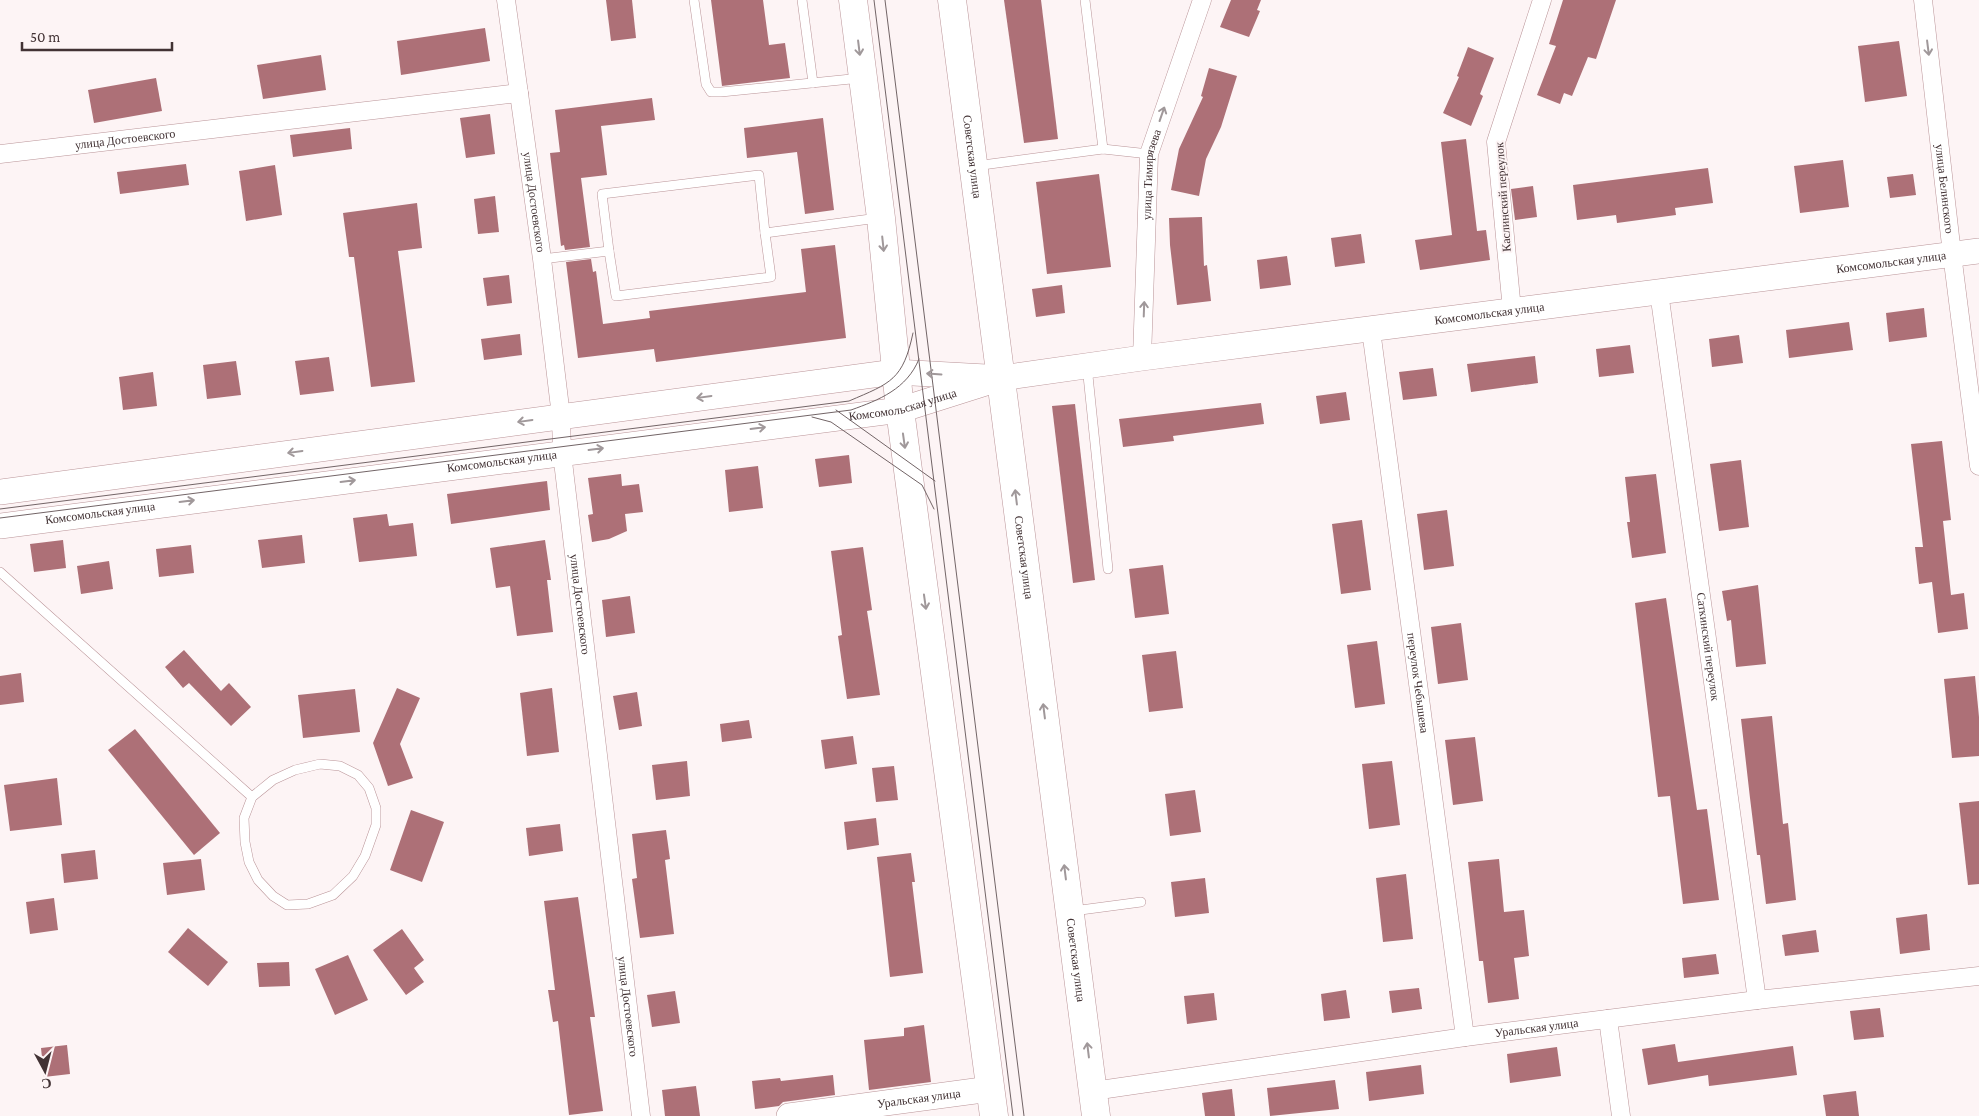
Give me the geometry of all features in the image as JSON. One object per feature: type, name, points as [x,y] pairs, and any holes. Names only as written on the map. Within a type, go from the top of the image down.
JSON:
[{"type":"main road","points":[[853,0],[881,218],[895,372],[994,1116]]},
{"type":"main road","name":"Советская улица","points":[[952,0],[1070,911],[1092,1108]]},
{"type":"main road","name":"Комсомольская улица","points":[[0,526],[900,410],[1000,378],[1979,250]]},
{"type":"main road","name":"Комсомольская улица","points":[[0,492],[895,372],[1000,378]]},
{"type":"main road","name":"Уральская улица","points":[[790,1116],[990,1089]]},
{"type":"street","name":"улица Достоевского","points":[[506,0],[542,259],[561,416],[562,453],[642,1116]]},
{"type":"street","name":"улица Тимирязева","points":[[1142,358],[1148,154],[1202,0]]},
{"type":"street","name":"Каслинский переулок","points":[[1512,310],[1496,142],[1542,0]]},
{"type":"street","name":"улица Белинского","points":[[1923,0],[1952,254],[1979,466]]},
{"type":"street","name":"улица Достоевского","points":[[0,154],[519,94]]},
{"type":"street","name":"Саткинский переулок","points":[[1660,292],[1757,1000]]},
{"type":"street","name":"переулок Чебышева","points":[[1371,330],[1464,1037]]},
{"type":"street","name":"Уральская улица","points":[[1092,1108],[1464,1037],[1757,1000],[1979,976]]},
{"type":"street","points":[[1608,1019],[1621,1116]]},
{"type":"lane","points":[[694,0],[706,84],[711,92],[863,78]]},
{"type":"lane","points":[[802,0],[812,83]]},
{"type":"lane","points":[[1085,0],[1103,149]]},
{"type":"lane","points":[[974,166],[1103,149],[1148,154]]},
{"type":"lane","points":[[759,175],[765,233],[771,277],[616,296],[602,194],[759,175]]},
{"type":"lane","points":[[765,233],[881,218]]},
{"type":"lane","points":[[542,259],[610,251]]},
{"type":"lane","points":[[1087,366],[1108,569]]},
{"type":"lane","points":[[0,572],[252,797]]},
{"type":"lane","points":[[320,764],[340,766],[358,775],[369,788],[376,808],[376,825],[365,856],[353,876],[333,895],[308,904],[287,905],[273,896],[258,880],[249,862],[245,842],[244,818],[252,797],[273,780],[295,770],[320,764]]},
{"type":"lane","points":[[1070,911],[1141,902]]},
{"type":"building","points":[[606,0],[632,0],[636,38],[611,41]]},
{"type":"building","points":[[711,0],[763,0],[769,45],[785,43],[790,78],[722,86]]},
{"type":"building","points":[[1004,0],[1041,0],[1058,139],[1024,143]]},
{"type":"building","points":[[1231,0],[1261,0],[1257,10],[1260,11],[1249,37],[1220,27]]},
{"type":"building","points":[[1563,0],[1616,0],[1596,59],[1588,57],[1572,96],[1564,93],[1560,104],[1537,95],[1556,46],[1549,44]]},
{"type":"building","points":[[485,28],[490,61],[401,75],[397,41]]},
{"type":"building","points":[[1899,41],[1907,96],[1865,102],[1858,46]]},
{"type":"building","points":[[1468,47],[1494,58],[1480,94],[1483,96],[1471,126],[1443,113],[1459,77],[1457,76]]},
{"type":"building","points":[[321,55],[326,90],[263,99],[257,65]]},
{"type":"building","points":[[1209,68],[1237,76],[1221,127],[1206,159],[1199,196],[1171,190],[1179,149],[1203,97],[1201,96]]},
{"type":"building","points":[[156,78],[162,111],[94,123],[88,90]]},
{"type":"building","points":[[652,98],[655,120],[601,126],[607,175],[581,178],[590,247],[565,250],[564,245],[561,246],[550,153],[560,152],[555,110]]},
{"type":"building","points":[[490,114],[495,154],[466,158],[460,118]]},
{"type":"building","points":[[823,118],[834,210],[805,214],[797,152],[747,158],[744,128]]},
{"type":"building","points":[[350,128],[352,149],[293,157],[290,135]]},
{"type":"building","points":[[1466,139],[1477,231],[1486,230],[1490,260],[1420,270],[1415,240],[1452,235],[1441,142]]},
{"type":"building","points":[[1843,160],[1849,207],[1800,213],[1794,166]]},
{"type":"building","points":[[186,164],[189,185],[120,194],[117,172]]},
{"type":"building","points":[[275,165],[282,215],[246,221],[239,171]]},
{"type":"building","points":[[1708,168],[1713,203],[1675,208],[1676,215],[1617,223],[1616,215],[1577,220],[1573,185]]},
{"type":"building","points":[[1099,174],[1111,267],[1047,274],[1036,182]]},
{"type":"building","points":[[1913,174],[1916,195],[1890,198],[1887,177]]},
{"type":"building","points":[[1533,186],[1537,217],[1515,220],[1511,189]]},
{"type":"building","points":[[495,196],[499,232],[478,234],[474,199]]},
{"type":"building","points":[[417,203],[422,248],[398,251],[415,382],[371,387],[354,257],[349,257],[343,213]]},
{"type":"building","points":[[1202,217],[1204,266],[1207,265],[1211,301],[1177,305],[1169,218]]},
{"type":"building","points":[[1361,234],[1365,263],[1335,267],[1331,238]]},
{"type":"building","points":[[835,245],[846,338],[656,362],[654,349],[578,358],[566,262],[591,259],[593,272],[596,271],[603,324],[650,318],[649,311],[806,292],[801,249]]},
{"type":"building","points":[[1287,256],[1291,285],[1260,289],[1257,260]]},
{"type":"building","points":[[509,275],[512,303],[487,306],[483,278]]},
{"type":"building","points":[[1062,285],[1065,313],[1036,317],[1032,289]]},
{"type":"building","points":[[1924,308],[1927,337],[1889,342],[1886,313]]},
{"type":"building","points":[[1849,322],[1853,350],[1789,358],[1786,330]]},
{"type":"building","points":[[520,334],[522,355],[484,360],[481,339]]},
{"type":"building","points":[[1739,335],[1743,363],[1712,367],[1709,339]]},
{"type":"building","points":[[1630,345],[1634,373],[1599,377],[1596,349]]},
{"type":"building","points":[[1535,356],[1538,383],[1471,392],[1467,364]]},
{"type":"building","points":[[329,357],[334,391],[300,395],[295,361]]},
{"type":"building","points":[[236,361],[241,395],[207,399],[203,365]]},
{"type":"building","points":[[1433,368],[1437,396],[1403,400],[1399,372]]},
{"type":"building","points":[[153,372],[157,406],[123,410],[119,377]]},
{"type":"building","points":[[1346,392],[1350,420],[1320,424],[1316,396]]},
{"type":"building","points":[[1261,403],[1264,424],[1173,436],[1174,441],[1123,447],[1119,419]]},
{"type":"building","points":[[1075,404],[1095,580],[1073,583],[1052,406]]},
{"type":"building","points":[[1942,441],[1951,520],[1943,521],[1951,595],[1964,593],[1968,629],[1938,633],[1932,582],[1919,584],[1915,547],[1923,547],[1911,444]]},
{"type":"building","points":[[849,455],[852,483],[819,487],[815,459]]},
{"type":"building","points":[[1741,460],[1749,527],[1719,531],[1710,464]]},
{"type":"building","points":[[758,466],[763,508],[729,512],[725,470]]},
{"type":"building","points":[[621,474],[622,486],[639,484],[643,512],[625,514],[627,531],[609,539],[592,542],[588,515],[593,514],[588,478]]},
{"type":"building","points":[[1656,474],[1666,553],[1632,558],[1627,522],[1630,522],[1625,477]]},
{"type":"building","points":[[547,481],[550,510],[451,524],[447,494]]},
{"type":"building","points":[[1447,510],[1454,566],[1424,570],[1417,514]]},
{"type":"building","points":[[387,514],[389,526],[413,523],[417,556],[359,562],[353,518]]},
{"type":"building","points":[[1362,520],[1371,590],[1341,594],[1332,524]]},
{"type":"building","points":[[302,535],[305,563],[262,568],[258,540]]},
{"type":"building","points":[[63,540],[66,568],[34,572],[30,544]]},
{"type":"building","points":[[545,540],[551,580],[547,580],[553,632],[517,636],[510,586],[496,588],[490,548]]},
{"type":"building","points":[[191,545],[194,573],[159,577],[156,549]]},
{"type":"building","points":[[863,547],[872,610],[867,611],[880,695],[847,699],[838,636],[842,635],[831,551]]},
{"type":"building","points":[[109,561],[113,589],[81,594],[77,566]]},
{"type":"building","points":[[1163,565],[1169,614],[1135,618],[1129,569]]},
{"type":"building","points":[[1758,585],[1766,664],[1736,667],[1731,620],[1727,621],[1722,591]]},
{"type":"building","points":[[630,596],[635,633],[606,637],[602,600]]},
{"type":"building","points":[[1666,598],[1697,810],[1707,809],[1719,900],[1683,904],[1670,796],[1658,797],[1635,603]]},
{"type":"building","points":[[1461,623],[1468,680],[1438,684],[1431,627]]},
{"type":"building","points":[[1377,641],[1385,704],[1355,708],[1347,645]]},
{"type":"building","points":[[184,650],[221,691],[229,683],[251,707],[231,726],[189,683],[183,688],[165,667]]},
{"type":"building","points":[[1176,651],[1183,708],[1149,712],[1142,655]]},
{"type":"building","points":[[21,673],[24,702],[0,705],[0,676]]},
{"type":"building","points":[[1975,676],[1979,717],[1979,756],[1952,758],[1944,679]]},
{"type":"building","points":[[397,688],[420,698],[400,744],[413,778],[388,786],[373,743]]},
{"type":"building","points":[[552,688],[559,752],[527,756],[520,693]]},
{"type":"building","points":[[355,689],[360,732],[303,738],[298,695]]},
{"type":"building","points":[[637,692],[642,726],[619,730],[613,696]]},
{"type":"building","points":[[1772,716],[1783,824],[1788,823],[1796,900],[1766,904],[1760,855],[1757,855],[1741,719]]},
{"type":"building","points":[[749,720],[752,738],[722,742],[720,724]]},
{"type":"building","points":[[135,729],[220,833],[194,855],[108,750]]},
{"type":"building","points":[[853,736],[857,764],[825,769],[821,740]]},
{"type":"building","points":[[1475,737],[1483,801],[1453,805],[1445,740]]},
{"type":"building","points":[[687,761],[690,796],[656,800],[652,765]]},
{"type":"building","points":[[1392,761],[1400,825],[1369,829],[1362,764]]},
{"type":"building","points":[[894,766],[898,800],[876,802],[872,768]]},
{"type":"building","points":[[57,778],[62,825],[10,831],[4,785]]},
{"type":"building","points":[[1195,790],[1201,832],[1170,836],[1165,794]]},
{"type":"building","points":[[1979,801],[1979,884],[1968,885],[1959,803]]},
{"type":"building","points":[[411,810],[444,822],[422,882],[390,870]]},
{"type":"building","points":[[876,818],[879,845],[847,850],[844,822]]},
{"type":"building","points":[[560,824],[563,851],[529,856],[526,828]]},
{"type":"building","points":[[666,830],[670,859],[665,860],[674,934],[640,938],[632,879],[637,878],[632,834]]},
{"type":"building","points":[[95,850],[98,879],[64,883],[61,854]]},
{"type":"building","points":[[911,853],[915,882],[912,882],[923,973],[890,977],[877,857]]},
{"type":"building","points":[[201,859],[205,890],[167,895],[163,863]]},
{"type":"building","points":[[1499,859],[1504,912],[1524,910],[1529,956],[1514,958],[1519,999],[1488,1003],[1483,961],[1479,961],[1468,862]]},
{"type":"building","points":[[1406,874],[1413,939],[1383,942],[1376,878]]},
{"type":"building","points":[[1205,878],[1209,913],[1175,917],[1171,882]]},
{"type":"building","points":[[578,897],[595,1017],[590,1017],[603,1111],[569,1115],[558,1021],[553,1022],[548,990],[555,990],[544,901]]},
{"type":"building","points":[[54,898],[58,930],[30,934],[26,902]]},
{"type":"building","points":[[1927,914],[1930,950],[1900,954],[1896,918]]},
{"type":"building","points":[[188,928],[228,962],[208,986],[168,952]]},
{"type":"building","points":[[402,929],[424,960],[414,968],[424,982],[406,995],[373,950]]},
{"type":"building","points":[[1816,930],[1819,952],[1785,956],[1782,935]]},
{"type":"building","points":[[1716,954],[1719,974],[1684,978],[1682,958]]},
{"type":"building","points":[[348,955],[368,1000],[335,1015],[315,969]]},
{"type":"building","points":[[289,962],[290,986],[259,987],[257,963]]},
{"type":"building","points":[[1419,988],[1422,1009],[1392,1013],[1389,991]]},
{"type":"building","points":[[1346,990],[1350,1018],[1324,1021],[1321,994]]},
{"type":"building","points":[[675,991],[680,1023],[652,1027],[647,995]]},
{"type":"building","points":[[1214,993],[1217,1020],[1187,1024],[1184,996]]},
{"type":"building","points":[[1880,1008],[1884,1037],[1854,1040],[1850,1011]]},
{"type":"building","points":[[924,1025],[931,1082],[869,1090],[864,1040],[904,1036],[904,1028]]},
{"type":"building","points":[[1675,1044],[1678,1062],[1793,1046],[1797,1075],[1709,1086],[1708,1075],[1648,1085],[1642,1049]]},
{"type":"building","points":[[67,1045],[70,1074],[44,1077],[41,1048]]},
{"type":"building","points":[[1557,1047],[1561,1076],[1510,1083],[1507,1054]]},
{"type":"building","points":[[1421,1065],[1424,1094],[1369,1101],[1366,1072]]},
{"type":"building","points":[[833,1075],[835,1095],[783,1102],[779,1106],[755,1109],[752,1081],[780,1078],[781,1081]]},
{"type":"building","points":[[1335,1080],[1339,1109],[1270,1116],[1267,1088]]},
{"type":"building","points":[[696,1086],[700,1116],[665,1116],[662,1090]]},
{"type":"building","points":[[1232,1089],[1235,1116],[1205,1116],[1202,1093]]},
{"type":"building","points":[[1856,1091],[1859,1116],[1826,1116],[1823,1095]]},
{"type":"tram line","points":[[874,0],[1013,1116]]},
{"type":"tram line","points":[[885,0],[1024,1116]]},
{"type":"tram line","points":[[0,509],[849,401],[885,384],[893,378],[905,361],[913,333]]},
{"type":"tram line","points":[[0,518],[851,410],[872,402],[900,386],[914,369],[919,359]]},
{"type":"tram line","points":[[836,410],[935,481]]},
{"type":"tram line","points":[[812,417],[831,422],[922,485],[934,509]]}]
